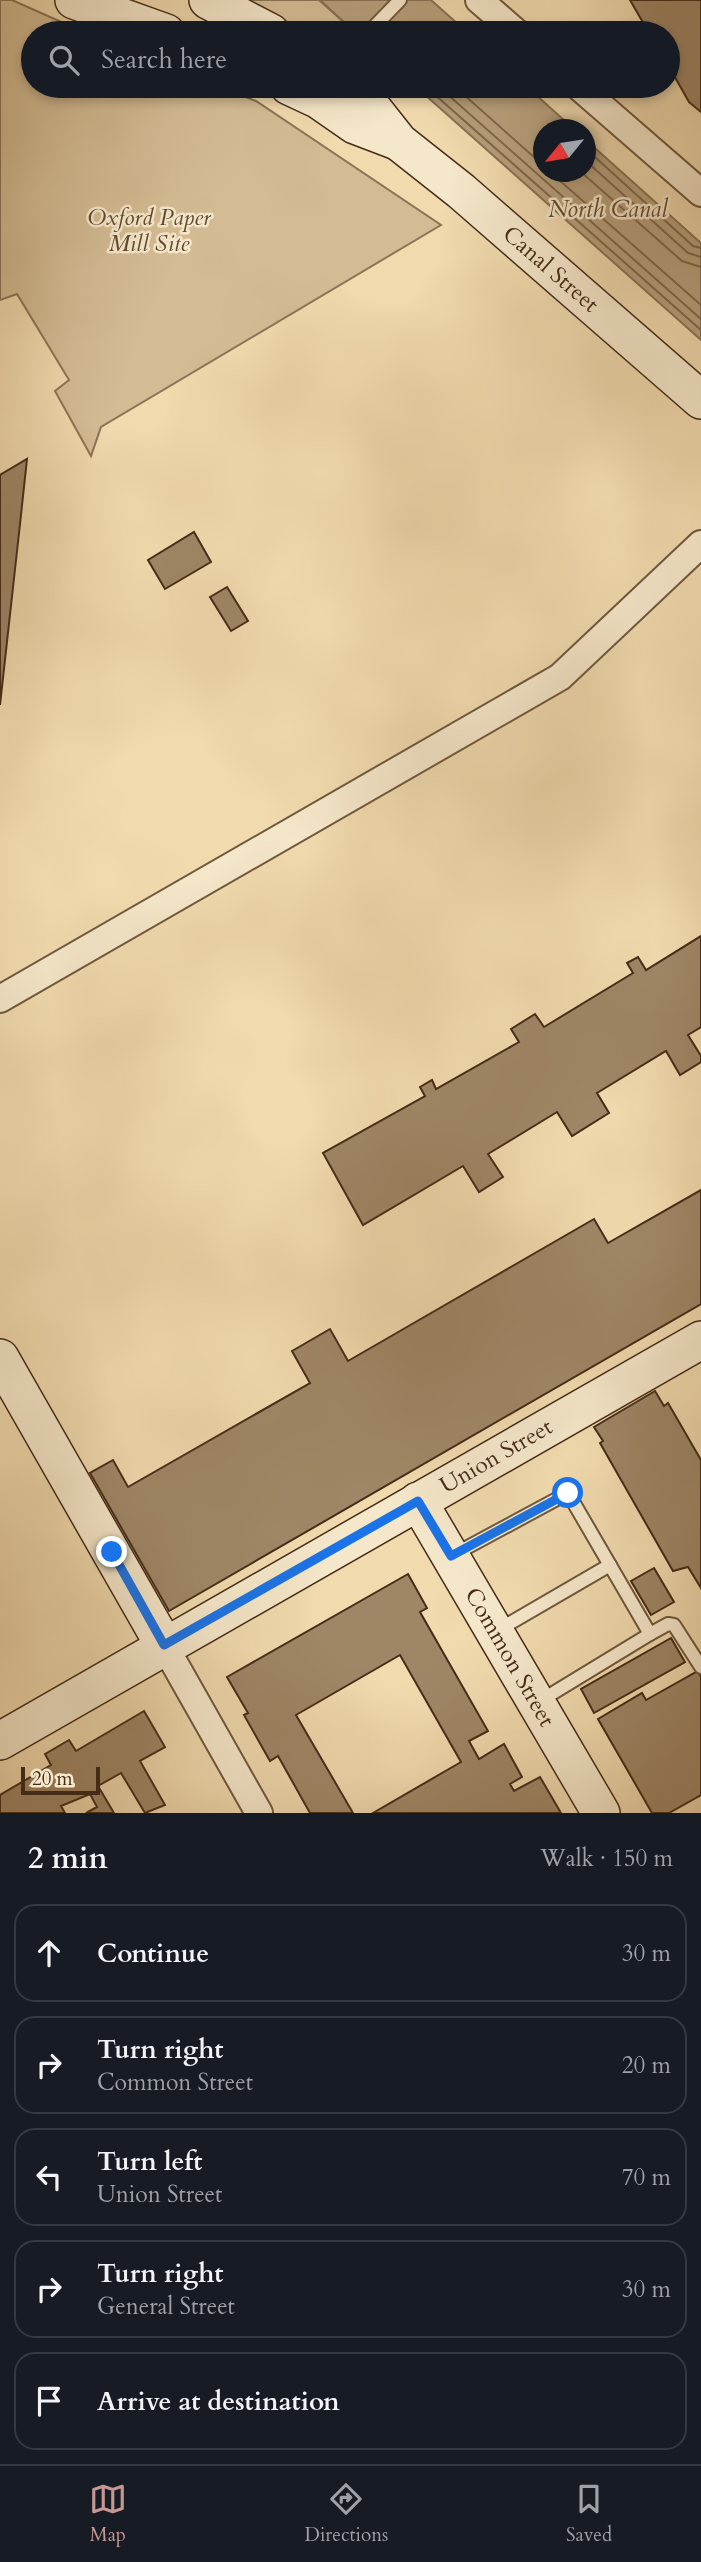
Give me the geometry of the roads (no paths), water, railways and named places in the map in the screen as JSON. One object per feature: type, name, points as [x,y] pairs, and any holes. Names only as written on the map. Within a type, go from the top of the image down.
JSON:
[{"type":"main road","points":[[74,0],[134,21]]},
{"type":"main road","points":[[208,0],[248,21]]},
{"type":"main road","name":"Canal Street","points":[[309,98],[355,125],[399,142]]},
{"type":"main road","name":"Canal Street","points":[[364,98],[399,142],[461,191],[701,400]]},
{"type":"main road","name":"Union Street","points":[[0,1741],[701,1340]]},
{"type":"main road","points":[[0,1358],[164,1645]]},
{"type":"main road","name":"Common Street","points":[[418,1501],[601,1813]]},
{"type":"street","points":[[479,0],[503,21]]},
{"type":"street","points":[[592,98],[701,193]]},
{"type":"street","points":[[0,999],[560,677],[701,544]]},
{"type":"street","points":[[164,1645],[259,1813]]},
{"type":"lane","points":[[380,21],[400,0]]},
{"type":"lane","points":[[451,1556],[568,1493],[649,1634]]},
{"type":"lane","points":[[495,1632],[610,1565]]},
{"type":"lane","points":[[537,1703],[668,1624],[674,1625],[701,1667]]},
{"type":"water","points":[[320,0],[431,0],[455,21],[343,21]]},
{"type":"water","name":"North Canal","points":[[429,98],[539,98],[563,119],[533,119],[533,182],[596,182],[596,149],[701,243],[701,340]]},
{"type":"park label","name":"Oxford Paper Mill Site","points":[[149,230]]}]
